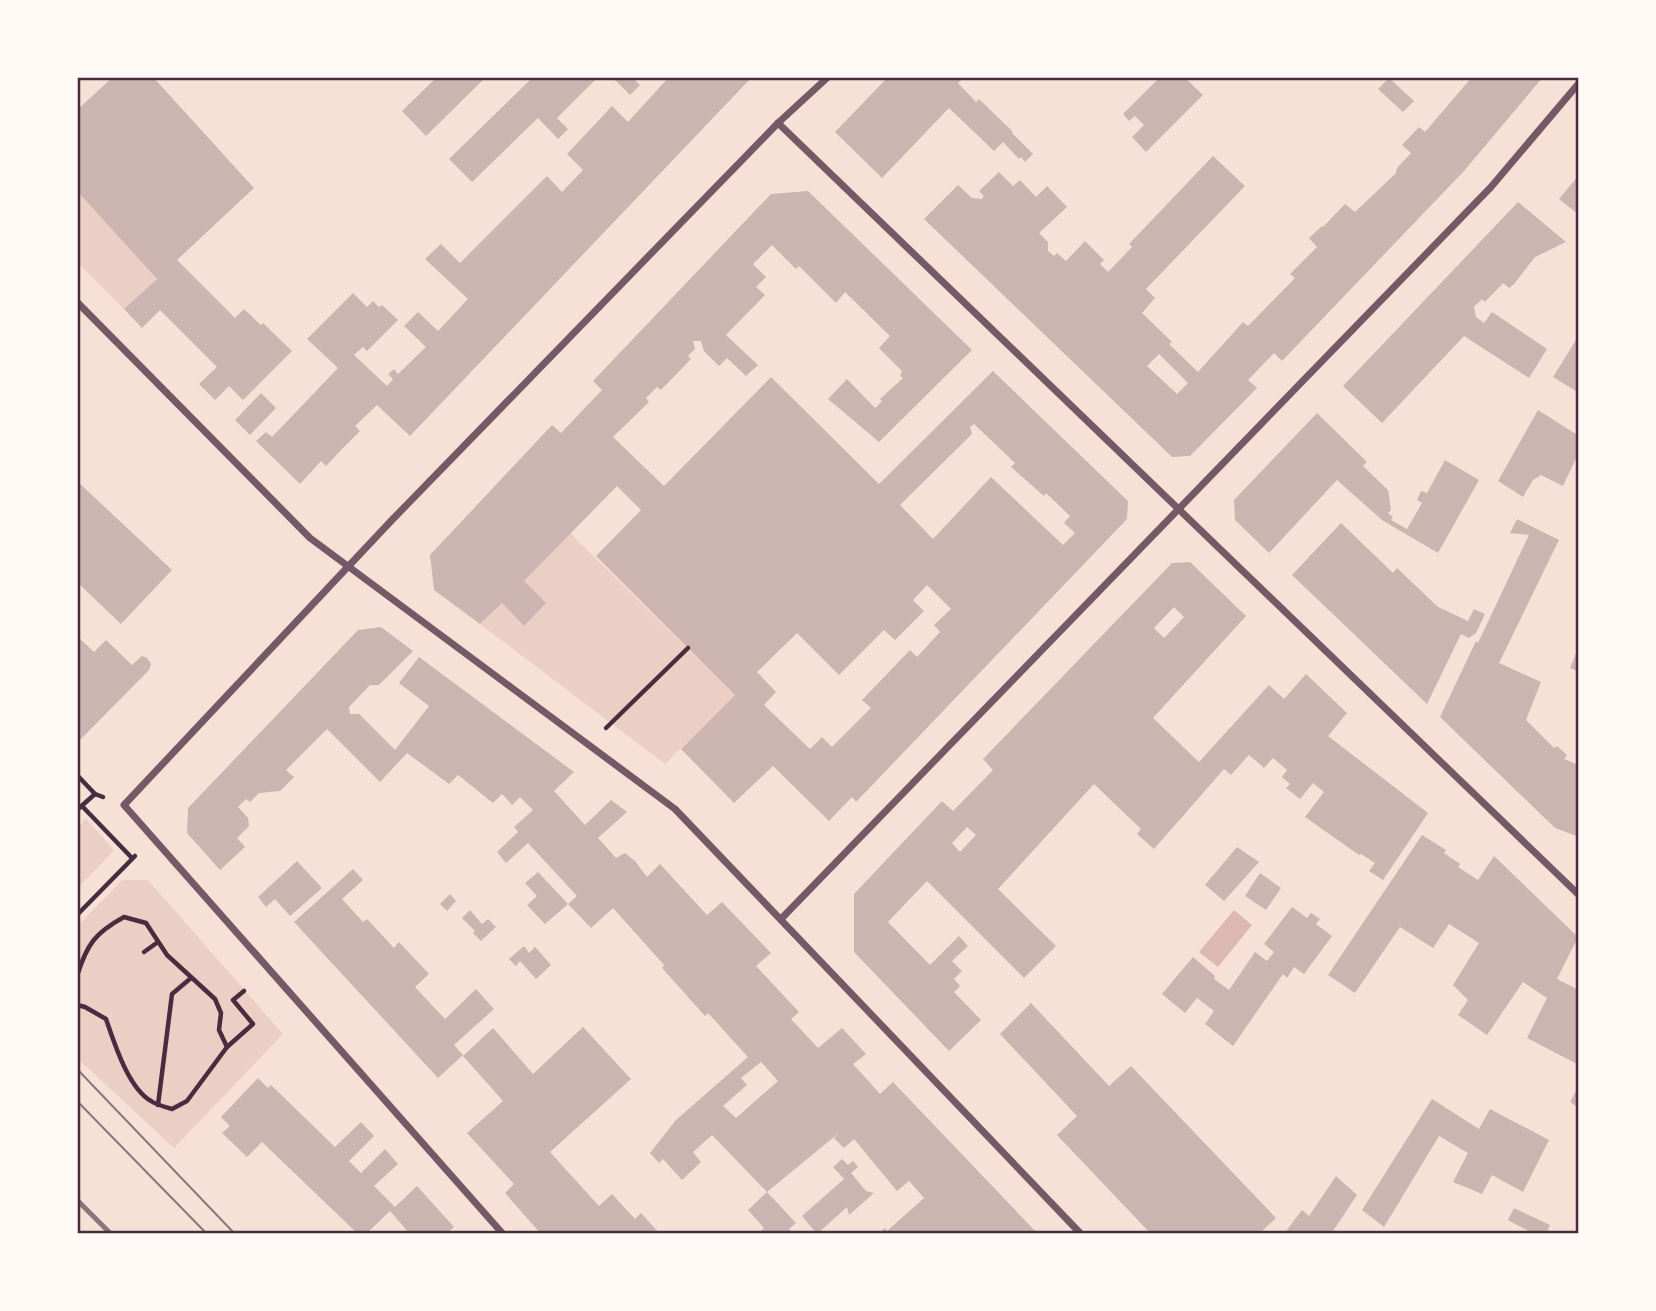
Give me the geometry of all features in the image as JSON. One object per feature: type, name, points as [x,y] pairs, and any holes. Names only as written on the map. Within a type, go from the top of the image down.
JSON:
[{"type":"street","points":[[503,1234],[124,806],[391,521],[823,79]]},
{"type":"street","points":[[781,919],[1491,187],[1579,83]]},
{"type":"street","points":[[778,123],[1579,895]]},
{"type":"street","points":[[77,302],[295,524],[348,568],[675,808],[1081,1234]]},
{"type":"path","points":[[610,723],[688,648]]},
{"type":"path","points":[[77,775],[95,794]]},
{"type":"path","points":[[82,806],[133,858]]},
{"type":"path","points":[[77,915],[118,872]]},
{"type":"path","points":[[77,976],[82,960],[100,930],[124,918],[146,923],[167,955],[215,999],[221,1013],[219,1030],[227,1047]]},
{"type":"path","points":[[144,952],[158,942]]},
{"type":"path","points":[[158,1105],[172,994],[191,978]]},
{"type":"path","points":[[77,1005],[106,1019],[116,1048],[134,1083],[149,1100],[172,1109],[187,1101],[227,1047],[253,1024],[233,1000],[244,991]]},
{"type":"shaded area","points":[[77,191],[157,279],[124,309],[77,262]]},
{"type":"shaded area","points":[[570,533],[735,695],[665,764],[480,624],[502,603],[524,625],[524,581]]},
{"type":"shaded area","points":[[86,819],[114,850],[77,889],[77,828]]},
{"type":"shaded area","points":[[122,880],[148,880],[283,1034],[174,1148],[77,1058],[77,927]]},
{"type":"shaded area","points":[[1234,910],[1252,925],[1218,967],[1199,952]]},
{"type":"building","points":[[113,77],[153,77],[254,188],[177,260],[235,318],[244,309],[292,351],[243,400],[229,386],[215,400],[199,384],[217,367],[160,310],[142,328],[124,309],[157,279],[77,191],[77,110]]},
{"type":"building","points":[[437,77],[486,77],[426,136],[402,111]]},
{"type":"building","points":[[533,77],[598,77],[557,118],[568,129],[558,139],[538,118],[472,182],[449,159]]},
{"type":"building","points":[[612,77],[632,77],[640,85],[630,95]]},
{"type":"building","points":[[669,77],[752,77],[410,436],[377,405],[355,426],[360,431],[326,466],[321,461],[300,484],[256,441],[266,432],[272,437],[338,368],[307,339],[353,293],[367,307],[373,301],[379,307],[382,305],[398,320],[367,351],[363,347],[354,355],[387,386],[393,379],[388,374],[394,369],[398,374],[426,347],[404,326],[418,312],[438,331],[468,299],[425,259],[441,244],[460,263],[547,176],[562,192],[583,170],[567,154],[612,106],[628,122]]},
{"type":"building","points":[[888,77],[964,77],[958,83],[976,102],[979,99],[1033,154],[1025,162],[1003,142],[994,151],[949,108],[882,178],[835,132]]},
{"type":"building","points":[[1160,77],[1184,77],[1203,95],[1146,152],[1132,137],[1144,125],[1135,116],[1129,121],[1123,114]]},
{"type":"building","points":[[1472,77],[1543,77],[1464,171],[1282,361],[1274,353],[1248,380],[1257,388],[1190,456],[1172,457],[924,219],[958,185],[972,198],[982,199],[984,196],[979,191],[999,172],[1013,186],[1020,180],[1036,197],[1047,186],[1067,207],[1039,233],[1048,242],[1048,251],[1054,256],[1057,253],[1066,261],[1085,241],[1104,260],[1100,264],[1108,272],[1132,247],[1129,244],[1213,156],[1245,186],[1146,289],[1155,298],[1142,313],[1198,372],[1243,322],[1248,326],[1295,278],[1290,274],[1317,247],[1309,238],[1345,204],[1355,212],[1396,173],[1397,168],[1411,153],[1402,145],[1419,127],[1425,132]],"holes":[[[1159,354],[1188,383],[1177,394],[1147,366]]]},
{"type":"building","points":[[1389,78],[1414,101],[1403,112],[1378,89]]},
{"type":"building","points":[[1579,175],[1579,215],[1559,199]]},
{"type":"building","points":[[808,191],[972,350],[879,442],[828,399],[847,379],[875,408],[882,401],[880,399],[903,378],[900,376],[902,371],[879,348],[890,336],[845,292],[836,303],[799,266],[796,269],[772,245],[753,264],[766,277],[756,287],[765,295],[726,335],[758,365],[746,376],[727,358],[719,366],[704,351],[701,341],[693,341],[695,349],[688,356],[691,359],[661,390],[657,387],[646,398],[649,402],[613,437],[664,486],[771,377],[879,484],[993,371],[1128,501],[1127,519],[856,802],[852,797],[829,821],[773,766],[734,803],[681,749],[735,695],[596,556],[641,510],[617,486],[524,581],[546,603],[524,626],[502,603],[480,624],[434,590],[430,555],[552,425],[561,433],[602,390],[593,381],[771,194]],"holes":[[[974,424],[1015,463],[1011,467],[1044,496],[1046,493],[1070,516],[1064,523],[1075,533],[1063,545],[991,477],[933,539],[900,505],[972,434],[970,427]],[[927,585],[951,609],[934,625],[940,632],[917,657],[910,650],[862,700],[871,708],[832,747],[822,737],[810,749],[764,705],[776,692],[757,672],[797,633],[839,675],[884,630],[895,640],[924,611],[913,600]]]},
{"type":"building","points":[[1518,202],[1566,242],[1535,257],[1514,284],[1509,288],[1503,283],[1485,302],[1482,299],[1474,307],[1476,317],[1484,323],[1492,312],[1547,349],[1529,378],[1464,336],[1382,423],[1343,386]]},
{"type":"building","points":[[1579,335],[1579,393],[1553,377]]},
{"type":"building","points":[[261,393],[276,408],[250,435],[235,420]]},
{"type":"building","points":[[1538,410],[1579,436],[1579,452],[1563,486],[1541,475],[1533,480],[1523,497],[1498,481]]},
{"type":"building","points":[[1317,413],[1367,462],[1363,466],[1388,490],[1391,510],[1388,513],[1393,517],[1391,520],[1407,529],[1422,503],[1417,500],[1421,491],[1427,493],[1445,460],[1479,480],[1438,553],[1382,520],[1337,480],[1269,553],[1235,520],[1234,500]]},
{"type":"building","points":[[77,481],[172,570],[121,624],[77,582]]},
{"type":"building","points":[[1517,519],[1559,540],[1499,663],[1541,682],[1526,720],[1554,748],[1557,746],[1567,755],[1564,759],[1579,765],[1579,837],[1555,828],[1440,717],[1529,535],[1510,533]]},
{"type":"building","points":[[1341,523],[1393,573],[1397,568],[1438,607],[1468,621],[1474,609],[1485,614],[1476,633],[1469,638],[1461,634],[1427,704],[1292,575]]},
{"type":"building","points":[[1190,562],[1246,616],[1153,718],[1199,762],[1269,685],[1284,699],[1306,674],[1347,713],[1328,736],[1428,813],[1383,880],[1369,871],[1375,863],[1359,855],[1305,817],[1324,792],[1313,783],[1300,799],[1286,788],[1290,784],[1282,777],[1287,770],[1273,758],[1264,768],[1249,755],[1231,775],[1224,769],[1154,849],[1137,834],[1141,829],[1094,784],[998,889],[1056,946],[1024,978],[927,881],[888,922],[930,965],[959,936],[968,946],[952,961],[962,971],[954,979],[960,986],[954,992],[981,1020],[949,1051],[854,952],[854,894],[942,801],[953,811],[993,770],[983,759],[1172,563]],"holes":[[[1174,607],[1184,617],[1164,638],[1154,628]],[[967,827],[976,835],[960,852],[952,843]]]},
{"type":"building","points":[[381,627],[413,651],[379,685],[370,685],[349,707],[350,714],[359,714],[395,750],[429,706],[399,683],[419,657],[574,772],[554,791],[585,825],[611,800],[627,812],[598,838],[616,858],[625,853],[647,877],[660,864],[707,915],[722,902],[771,953],[756,966],[799,1012],[791,1019],[818,1048],[842,1028],[866,1054],[853,1064],[880,1094],[893,1082],[1038,1234],[878,1234],[885,1228],[887,1231],[924,1198],[909,1181],[897,1191],[854,1139],[844,1148],[834,1138],[840,1132],[767,1192],[712,1135],[693,1152],[701,1162],[682,1180],[663,1159],[659,1163],[650,1153],[676,1120],[748,1057],[708,1013],[705,1016],[613,908],[591,928],[568,904],[577,896],[528,843],[506,863],[497,852],[518,832],[514,827],[533,810],[520,797],[512,805],[502,794],[493,803],[458,775],[449,784],[407,753],[380,782],[327,729],[286,770],[294,777],[280,791],[259,793],[250,802],[246,799],[238,807],[248,818],[249,826],[237,838],[245,847],[220,870],[187,833],[188,808],[358,630]],"holes":[[[761,1062],[778,1081],[736,1118],[723,1106],[747,1085],[741,1078]]]},
{"type":"building","points":[[77,636],[94,652],[106,640],[132,665],[142,656],[151,664],[149,670],[77,743]]},
{"type":"building","points":[[1579,646],[1579,672],[1570,668]]},
{"type":"building","points":[[1422,835],[1446,850],[1444,853],[1460,864],[1458,867],[1478,880],[1494,856],[1578,937],[1557,979],[1579,990],[1579,1065],[1527,1038],[1547,998],[1523,982],[1487,1035],[1458,1015],[1468,1000],[1453,985],[1479,943],[1449,924],[1433,948],[1400,927],[1355,993],[1328,975]]},
{"type":"building","points":[[1237,847],[1259,862],[1224,901],[1205,885]]},
{"type":"building","points":[[297,861],[322,888],[290,916],[275,899],[266,907],[258,897]]},
{"type":"building","points":[[353,869],[363,880],[342,899],[363,922],[367,919],[394,948],[399,942],[429,974],[415,987],[445,1019],[476,989],[494,1009],[454,1045],[463,1055],[438,1078],[294,922]]},
{"type":"building","points":[[538,872],[568,904],[545,924],[527,905],[537,896],[525,883]]},
{"type":"building","points":[[1260,873],[1281,888],[1266,910],[1245,896]]},
{"type":"building","points":[[450,894],[456,901],[447,911],[440,904]]},
{"type":"building","points":[[1292,907],[1307,918],[1311,913],[1320,919],[1316,924],[1332,936],[1304,974],[1294,967],[1287,978],[1283,974],[1233,1046],[1205,1024],[1214,1011],[1197,998],[1185,1013],[1162,994],[1193,957],[1229,990],[1255,952],[1267,961],[1274,952],[1264,944]]},
{"type":"building","points":[[470,910],[482,924],[488,919],[496,927],[481,941],[462,918]]},
{"type":"building","points":[[524,946],[529,953],[535,947],[551,965],[536,979],[520,961],[516,966],[509,959]]},
{"type":"building","points":[[1031,1003],[1109,1086],[1131,1066],[1276,1218],[1259,1234],[1151,1234],[1057,1135],[1077,1116],[1000,1034]]},
{"type":"building","points":[[583,1027],[631,1079],[550,1152],[599,1206],[612,1194],[635,1219],[641,1213],[660,1234],[541,1234],[505,1193],[514,1184],[467,1133],[503,1101],[463,1056],[493,1028],[533,1074]]},
{"type":"building","points":[[258,1078],[268,1088],[271,1085],[335,1147],[361,1122],[374,1136],[349,1161],[361,1173],[385,1149],[398,1164],[374,1186],[395,1207],[417,1186],[454,1227],[446,1234],[410,1234],[390,1211],[366,1234],[358,1234],[262,1142],[247,1157],[222,1133],[230,1126],[221,1117]]},
{"type":"building","points":[[1579,1085],[1579,1108],[1570,1102]]},
{"type":"building","points":[[1432,1099],[1479,1129],[1490,1109],[1549,1140],[1523,1192],[1492,1175],[1482,1194],[1453,1182],[1468,1153],[1439,1136],[1384,1227],[1362,1210]]},
{"type":"building","points":[[842,1159],[848,1165],[853,1161],[858,1167],[851,1173],[866,1191],[874,1193],[849,1215],[847,1207],[817,1234],[802,1216],[844,1179],[833,1167]]},
{"type":"building","points":[[1336,1176],[1357,1195],[1331,1234],[1284,1234],[1302,1210],[1309,1216]]},
{"type":"building","points":[[767,1192],[796,1223],[789,1229],[793,1234],[758,1234],[764,1228],[748,1210]]},
{"type":"building","points":[[1514,1208],[1550,1225],[1546,1234],[1534,1234],[1508,1220]]},
{"type":"tram line","points":[[77,1069],[235,1234]]},
{"type":"tram line","points":[[77,1101],[207,1234]]},
{"type":"railway","points":[[77,1200],[111,1234]]},
{"type":"railway","points":[[77,1231],[80,1234]]}]
